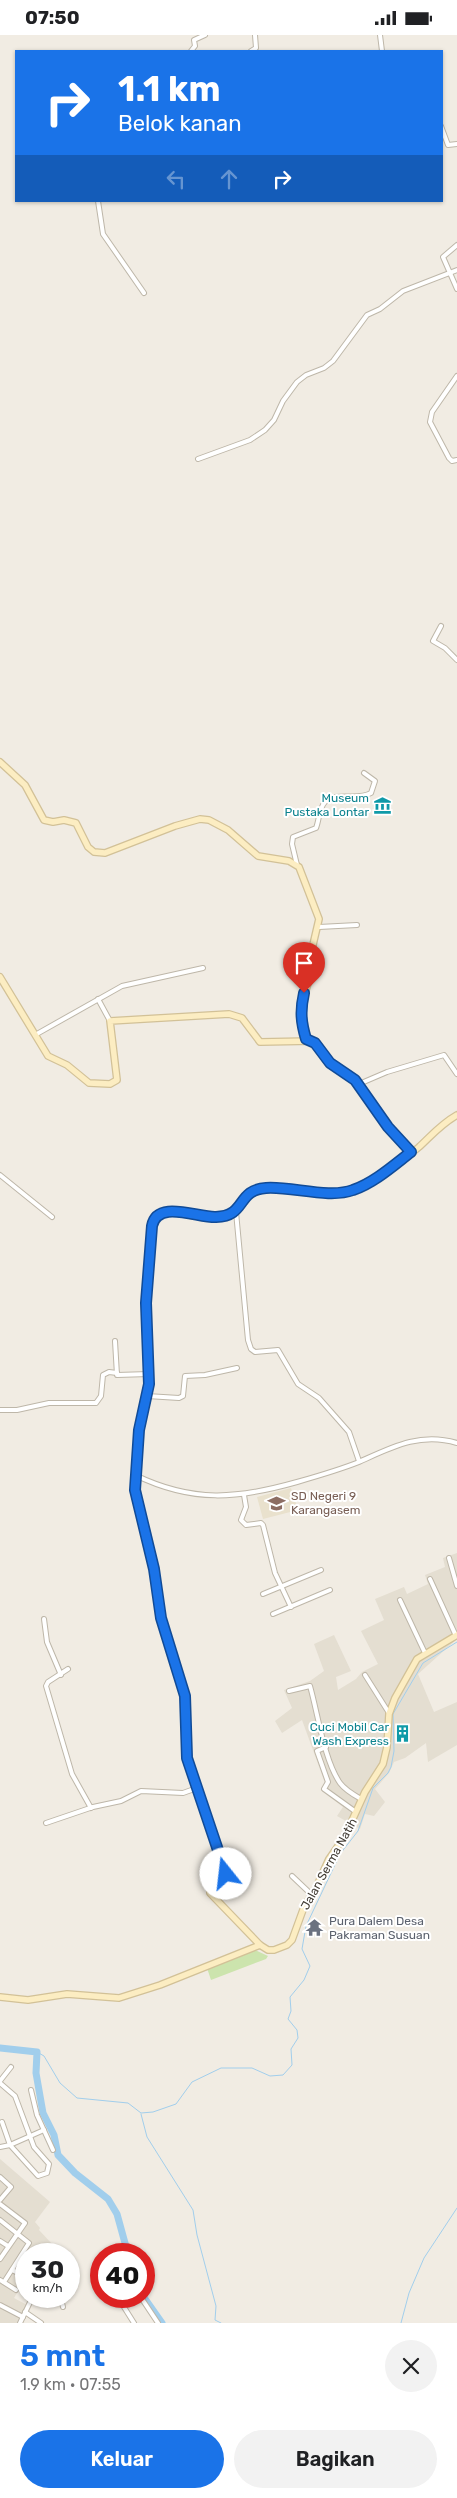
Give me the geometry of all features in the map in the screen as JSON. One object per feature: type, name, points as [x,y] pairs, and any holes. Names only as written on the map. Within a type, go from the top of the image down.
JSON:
[{"type":"street","points":[[192,50],[195,47],[194,40],[205,35]]},
{"type":"street","points":[[254,50],[256,49],[255,35]]},
{"type":"street","points":[[380,35],[382,50]]},
{"type":"street","points":[[443,131],[448,145],[457,144]]},
{"type":"street","points":[[98,202],[103,234],[144,293]]},
{"type":"street","points":[[457,245],[443,257],[457,289]]},
{"type":"street","points":[[198,459],[250,440],[265,430],[274,419],[293,387],[306,375],[324,368],[340,354],[362,319],[403,291],[457,270]]},
{"type":"street","points":[[457,375],[432,413],[430,422],[449,458],[452,461],[457,460]]},
{"type":"street","points":[[441,626],[433,641],[457,660]]},
{"type":"street","points":[[0,761],[25,785],[41,817],[47,821],[64,820],[76,823],[88,847],[94,852],[105,853],[174,826],[200,819],[209,820],[222,826],[258,856],[297,865]]},
{"type":"street","points":[[306,1039],[301,1023],[300,1010],[310,978],[312,949],[319,927],[319,919],[314,901],[297,865],[292,844],[293,837],[316,828],[323,804],[327,800],[364,796],[371,793],[375,781],[364,773]]},
{"type":"street","points":[[319,927],[357,925]]},
{"type":"street","points":[[35,1035],[132,982],[203,968]]},
{"type":"street","points":[[0,977],[45,1053],[67,1065],[85,1081],[93,1084],[115,1082],[118,1075],[110,1021],[98,999]]},
{"type":"street","points":[[110,1021],[230,1014],[242,1018],[260,1042],[306,1039],[315,1043],[330,1063],[359,1084],[388,1127],[411,1152]]},
{"type":"street","points":[[359,1084],[387,1072],[444,1055],[457,1074]]},
{"type":"street","points":[[260,1945],[210,1893],[210,1888],[223,1879],[226,1874],[187,1758],[185,1696],[161,1618],[154,1569],[135,1490],[139,1430],[149,1374],[146,1303],[153,1221],[162,1212],[218,1217],[230,1216],[236,1212],[247,1195],[265,1188],[341,1192],[354,1190],[411,1152],[440,1126],[457,1115]]},
{"type":"street","points":[[0,1175],[52,1217]]},
{"type":"street","points":[[236,1212],[248,1340],[251,1349],[255,1352],[278,1350],[298,1384],[319,1398],[349,1432],[359,1461]]},
{"type":"street","points":[[115,1341],[117,1373]]},
{"type":"street","points":[[146,1396],[180,1398],[182,1396],[185,1376],[214,1374],[237,1368]]},
{"type":"street","points":[[0,1410],[18,1410],[49,1403],[96,1403],[101,1396],[103,1375],[109,1372],[117,1373],[118,1375],[149,1374]]},
{"type":"street","points":[[135,1475],[190,1494],[224,1497],[244,1495],[327,1474],[413,1440],[457,1443]]},
{"type":"street","points":[[244,1495],[246,1507],[241,1520],[246,1525],[261,1523],[263,1525],[271,1564],[291,1607]]},
{"type":"street","points":[[449,1558],[457,1586]]},
{"type":"street","points":[[264,1594],[321,1570]]},
{"type":"street","points":[[430,1579],[456,1635]]},
{"type":"street","points":[[273,1614],[330,1590]]},
{"type":"street","points":[[400,1600],[426,1653]]},
{"type":"street","points":[[44,1619],[47,1642],[60,1675]]},
{"type":"street","name":"Jalan Serma Natih","points":[[0,1997],[28,2000],[67,1994],[119,1999],[160,1985],[260,1945],[266,1949],[274,1950],[290,1943],[329,1859],[345,1836],[357,1813],[361,1799],[385,1758],[390,1714],[394,1698],[417,1659],[456,1635]]},
{"type":"street","points":[[68,1669],[48,1682],[46,1687],[72,1774],[91,1808]]},
{"type":"street","points":[[366,1675],[390,1714]]},
{"type":"street","points":[[289,1691],[310,1686],[326,1747],[340,1783],[361,1799]]},
{"type":"street","points":[[326,1747],[317,1751],[328,1782],[324,1789],[357,1813]]},
{"type":"street","points":[[46,1823],[91,1808],[121,1801],[141,1791],[183,1793],[197,1788]]},
{"type":"street","points":[[292,1876],[312,1895]]},
{"type":"street","points":[[2,2122],[10,2145],[38,2176],[43,2175],[49,2169],[49,2165],[37,2151],[15,2096],[0,2082],[11,2067]]},
{"type":"street","points":[[31,2089],[36,2115],[52,2150]]},
{"type":"street","points":[[0,2147],[10,2145],[44,2130]]},
{"type":"street","points":[[0,2177],[11,2187],[0,2202],[25,2223],[0,2259]]},
{"type":"street","points":[[0,2220],[29,2243]]},
{"type":"street","points":[[0,2241],[8,2247]]},
{"type":"street","points":[[15,2265],[2,2281],[15,2288]]},
{"type":"street","points":[[0,2305],[23,2317]]},
{"type":"street","points":[[20,2323],[27,2308]]},
{"type":"street","points":[[125,2308],[134,2323]]},
{"type":"street","points":[[148,2308],[158,2323]]},
{"type":"street","points":[[25,2312],[41,2323]]},
{"type":"shaded area","name":"SD Negeri 9 Karangasem","points":[[291,1488],[298,1510],[263,1519],[257,1497]]},
{"type":"shaded area","points":[[457,1553],[457,1639],[418,1674],[434,1712],[457,1702],[457,1745],[428,1762],[426,1743],[405,1758],[394,1762],[389,1773],[375,1789],[385,1802],[374,1816],[365,1814],[360,1829],[337,1816],[343,1807],[322,1791],[325,1783],[302,1720],[282,1733],[275,1721],[292,1708],[284,1690],[310,1681],[324,1671],[314,1644],[334,1635],[351,1671],[336,1677],[338,1690],[356,1679],[362,1672],[378,1664],[361,1631],[384,1620],[375,1599],[404,1587],[407,1594],[428,1584],[425,1575],[445,1567],[443,1558]]},
{"type":"shaded area","points":[[0,2159],[50,2202],[35,2222],[40,2228],[39,2230],[51,2243],[15,2243],[15,2308],[26,2308],[19,2323],[0,2323]]},
{"type":"green space","points":[[255,1950],[268,1956],[266,1959],[211,1980],[207,1968]]},
{"type":"waterway","points":[[37,2052],[44,2056],[60,2083],[77,2098],[128,2103],[141,2113],[153,2112],[176,2104],[192,2082],[221,2068],[252,2068],[270,2076],[283,2075],[292,2065],[291,2049],[298,2038],[297,2030],[288,2019],[291,2011],[290,1997],[304,1980],[310,1966],[302,1949],[306,1926],[340,1854],[358,1831],[373,1788],[388,1773],[391,1767],[394,1751],[393,1714],[423,1663],[457,1642]]},
{"type":"waterway","points":[[0,2048],[37,2052],[36,2073],[43,2113],[54,2135],[58,2155],[75,2173],[108,2199],[117,2214],[125,2243]]},
{"type":"waterway","points":[[141,2114],[147,2137],[193,2210],[197,2235],[216,2306],[215,2320],[221,2323]]},
{"type":"waterway","points":[[401,2323],[409,2293],[424,2258],[457,2208]]},
{"type":"waterway","points":[[151,2308],[162,2323]]},
{"type":"place","name":"Museum Pustaka Lontar","points":[[383,805]]},
{"type":"place","name":"SD Negeri 9 Karangasem","points":[[277,1503]]},
{"type":"place","name":"Cuci Mobil Car Wash Express","points":[[403,1734]]},
{"type":"place","name":"Pura Dalem Desa Pakraman Susuan","points":[[315,1928]]},
{"type":"route","points":[[226,1874],[187,1758],[185,1696],[161,1618],[154,1569],[135,1490],[134,1481],[139,1430],[149,1384],[146,1303],[148,1269],[153,1221],[162,1212],[180,1212],[208,1217],[230,1216],[236,1212],[243,1198],[252,1192],[265,1188],[341,1192],[354,1190],[411,1152],[388,1127],[359,1084],[330,1063],[315,1043],[306,1039],[301,1023],[300,1010],[304,993]]}]
